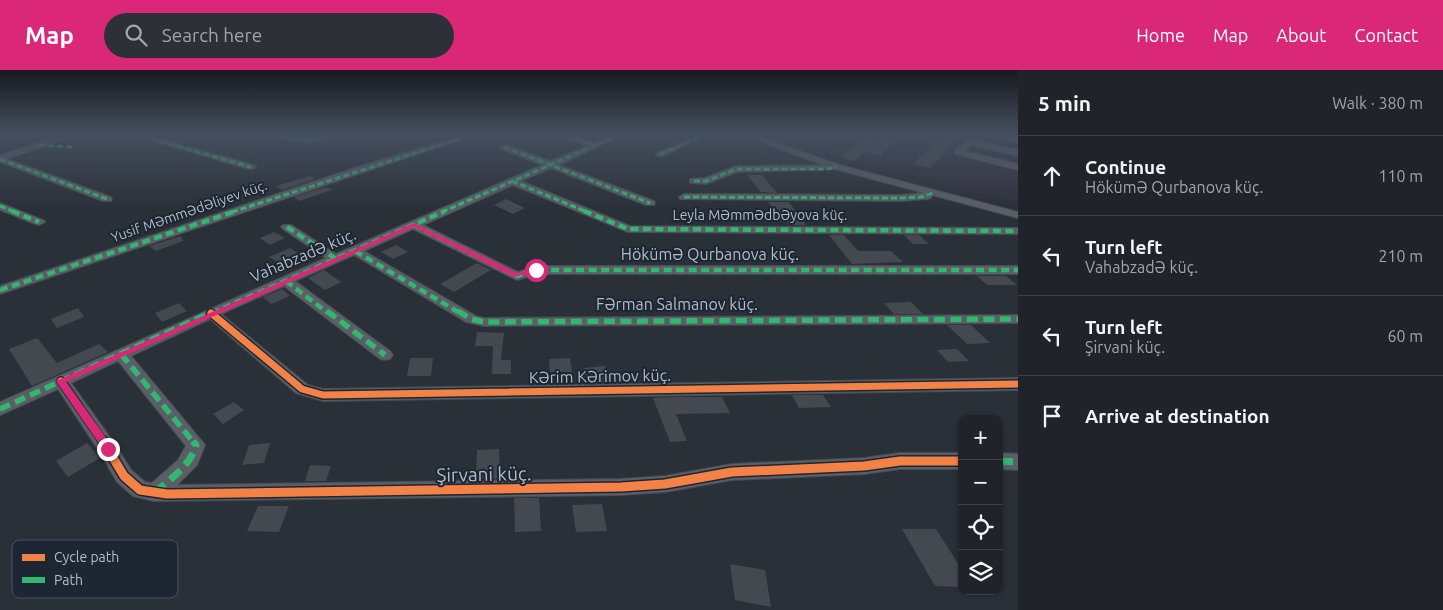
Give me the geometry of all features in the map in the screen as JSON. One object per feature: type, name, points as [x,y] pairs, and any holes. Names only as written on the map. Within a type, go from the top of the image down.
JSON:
[{"type":"street","points":[[3,159],[107,199]]},
{"type":"street","points":[[223,159],[251,167]]},
{"type":"street","name":"Yusif Məmmədəliyev küç.","points":[[0,290],[392,159]]},
{"type":"street","points":[[537,159],[650,202]]},
{"type":"street","name":"Vahabzadə küç.","points":[[1,406],[561,159]]},
{"type":"street","points":[[815,159],[837,167],[1018,215]]},
{"type":"street","points":[[985,159],[1018,168]]},
{"type":"street","points":[[694,181],[706,181],[736,169],[827,169],[837,167]]},
{"type":"street","name":"Leyla Məmmədbəyova küç.","points":[[512,181],[628,229],[1018,230]]},
{"type":"street","points":[[684,197],[900,198],[921,197],[933,193]]},
{"type":"street","points":[[0,206],[39,222]]},
{"type":"street","name":"Hökümə Qurbanova küç.","points":[[414,225],[517,276],[536,270],[1018,270]]},
{"type":"street","points":[[287,227],[336,259]]},
{"type":"street","name":"Fərman Salmanov küç.","points":[[355,251],[471,319],[484,322],[1018,319]]},
{"type":"street","points":[[286,281],[385,355]]},
{"type":"street","name":"Kərim Kərimov küç.","points":[[212,313],[302,389],[323,395],[1018,384]]},
{"type":"street","points":[[121,354],[196,446],[190,460],[154,493]]},
{"type":"street","name":"Şirvani küç.","points":[[61,381],[108,449],[124,476],[140,490],[154,493],[621,487],[664,484],[742,471],[864,466],[900,461],[958,461]]},
{"type":"street","points":[[1003,462],[1018,462]]},
{"type":"shaded area","points":[[851,159],[1018,159],[1018,204]]},
{"type":"building","points":[[918,159],[939,159],[931,168],[913,164]]},
{"type":"building","points":[[747,175],[762,175],[777,193],[761,192]]},
{"type":"building","points":[[310,176],[315,179],[282,190],[276,186]]},
{"type":"building","points":[[326,187],[332,190],[299,201],[294,197]]},
{"type":"building","points":[[506,199],[525,208],[513,214],[494,205]]},
{"type":"building","points":[[768,202],[789,202],[806,225],[789,225],[776,207],[772,207]]},
{"type":"building","points":[[274,232],[285,238],[270,245],[260,238]]},
{"type":"building","points":[[829,235],[844,235],[858,251],[891,251],[903,262],[852,264]]},
{"type":"building","points":[[904,235],[919,235],[929,244],[913,244]]},
{"type":"building","points":[[181,236],[183,241],[156,251],[149,246]]},
{"type":"building","points":[[396,245],[408,252],[393,259],[381,252]]},
{"type":"building","points":[[290,248],[300,255],[280,264],[269,257]]},
{"type":"building","points":[[477,263],[491,270],[454,292],[440,284]]},
{"type":"building","points":[[324,270],[341,282],[325,290],[308,278]]},
{"type":"building","points":[[977,276],[1006,276],[1017,285],[987,285]]},
{"type":"building","points":[[282,289],[290,296],[271,304],[263,297]]},
{"type":"building","points":[[911,302],[923,314],[894,314],[884,303]]},
{"type":"building","points":[[179,303],[187,311],[162,322],[155,313]]},
{"type":"building","points":[[78,308],[84,317],[57,328],[51,319]]},
{"type":"building","points":[[947,325],[971,325],[990,343],[967,344]]},
{"type":"building","points":[[477,332],[504,333],[501,360],[511,360],[511,374],[492,374],[493,346],[475,346]]},
{"type":"building","points":[[37,338],[57,363],[99,344],[108,352],[32,386],[9,349]]},
{"type":"building","points":[[957,349],[969,361],[948,362],[937,350]]},
{"type":"building","points":[[410,358],[433,358],[431,376],[407,376]]},
{"type":"building","points":[[570,358],[572,372],[550,372],[549,359]]},
{"type":"building","points":[[605,366],[611,383],[588,383],[584,368]]},
{"type":"building","points":[[792,395],[823,395],[831,407],[799,408]]},
{"type":"building","points":[[722,397],[730,413],[676,414],[687,441],[670,442],[653,398]]},
{"type":"building","points":[[234,402],[244,410],[223,424],[213,414]]},
{"type":"building","points":[[87,443],[100,458],[68,477],[56,461]]},
{"type":"building","points":[[270,443],[264,463],[242,465],[249,445]]},
{"type":"building","points":[[499,449],[500,479],[476,479],[477,450]]},
{"type":"building","points":[[310,465],[331,466],[326,481],[305,481]]},
{"type":"building","points":[[514,498],[539,498],[541,531],[515,532]]},
{"type":"building","points":[[602,504],[607,531],[576,532],[572,505]]},
{"type":"building","points":[[258,506],[289,506],[279,532],[247,531]]},
{"type":"building","points":[[902,529],[936,529],[958,564],[958,587],[935,586]]},
{"type":"building","points":[[730,564],[765,570],[771,607],[735,600]]},
{"type":"marked path","points":[[1,159],[107,199]]},
{"type":"marked path","points":[[223,159],[251,167]]},
{"type":"marked path","points":[[0,290],[392,159]]},
{"type":"marked path","points":[[536,159],[650,203]]},
{"type":"marked path","points":[[0,409],[211,313],[563,159]]},
{"type":"marked path","points":[[694,181],[706,181],[736,169],[827,169],[837,167]]},
{"type":"marked path","points":[[512,181],[628,229],[1018,231]]},
{"type":"marked path","points":[[684,197],[900,198],[921,197],[933,193]]},
{"type":"marked path","points":[[0,206],[39,222]]},
{"type":"marked path","points":[[414,225],[517,276],[536,270],[1018,270]]},
{"type":"marked path","points":[[287,227],[336,259]]},
{"type":"marked path","points":[[355,251],[471,319],[484,322],[1018,319]]},
{"type":"marked path","points":[[286,281],[385,355]]},
{"type":"marked path","points":[[121,354],[196,445],[185,466],[154,493]]},
{"type":"marked path","points":[[1003,461],[1018,462]]},
{"type":"cycle path","points":[[211,313],[302,389],[323,395],[1018,384]]},
{"type":"cycle path","points":[[61,381],[108,449],[124,476],[140,490],[167,494],[621,487],[665,484],[732,472],[864,466],[900,461],[958,461]]},
{"type":"route","points":[[108,449],[61,381],[414,225],[517,276],[536,270]]}]
